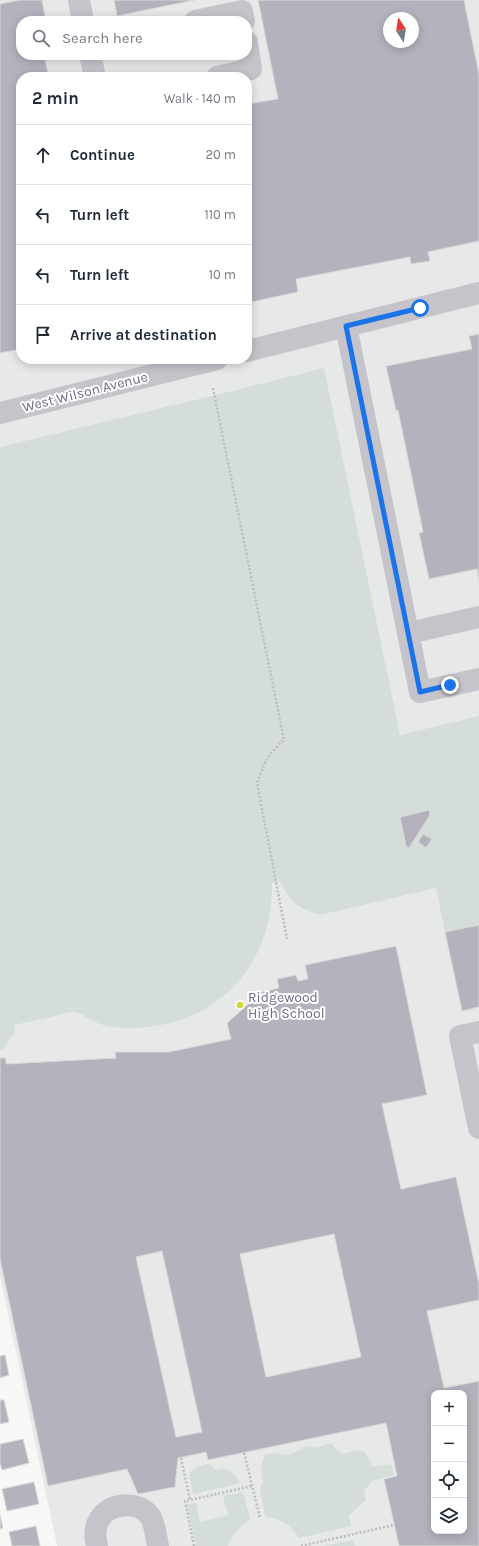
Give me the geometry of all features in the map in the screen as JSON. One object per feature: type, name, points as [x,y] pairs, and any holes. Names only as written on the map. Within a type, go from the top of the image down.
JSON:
[{"type":"street","points":[[79,0],[82,16]]},
{"type":"street","points":[[218,16],[242,11],[243,16]]},
{"type":"street","points":[[91,60],[94,72]]},
{"type":"street","points":[[238,72],[251,69],[250,60]]},
{"type":"street","points":[[252,350],[479,293]]},
{"type":"street","points":[[346,326],[420,692],[479,679]]},
{"type":"street","name":"West Wilson Avenue","points":[[0,414],[155,367],[178,364]]},
{"type":"street","points":[[409,633],[479,616]]},
{"type":"street","points":[[479,1032],[460,1036],[479,1128]]},
{"type":"street","points":[[97,1546],[95,1533],[99,1520],[111,1509],[127,1505],[138,1506],[151,1517],[158,1546]]},
{"type":"path","points":[[213,388],[284,740],[272,752],[264,765],[257,783],[287,939]]},
{"type":"path","points":[[244,1453],[260,1518]]},
{"type":"path","points":[[181,1458],[190,1500]]},
{"type":"path","points":[[194,1546],[185,1500],[252,1486]]},
{"type":"path","points":[[301,1546],[394,1525]]},
{"type":"shaded area","name":"Ridgewood High School","points":[[0,0],[479,0],[479,1546],[57,1546],[0,1276]]},
{"type":"shaded area","points":[[324,368],[400,735],[479,716],[479,925],[445,932],[436,888],[320,915],[306,910],[296,904],[280,881],[272,883],[270,913],[262,941],[250,966],[234,987],[213,1004],[189,1017],[162,1025],[131,1028],[118,1028],[99,1024],[79,1013],[69,1012],[14,1025],[15,1033],[2,1050],[0,1050],[0,447]]},
{"type":"shaded area","points":[[326,1444],[332,1444],[343,1454],[358,1450],[366,1453],[373,1467],[391,1464],[394,1475],[372,1481],[364,1491],[366,1500],[349,1515],[351,1526],[299,1538],[296,1533],[285,1523],[265,1516],[260,1488],[263,1481],[261,1472],[262,1464],[265,1455],[275,1453],[287,1455],[306,1446],[316,1448]]},
{"type":"shaded area","points":[[206,1464],[211,1465],[216,1470],[225,1468],[228,1469],[240,1480],[237,1484],[193,1494],[189,1474],[193,1470]]},
{"type":"shaded area","points":[[243,1492],[250,1519],[237,1531],[228,1546],[196,1546],[187,1505],[196,1502],[200,1522],[228,1515],[223,1496]]},
{"type":"shaded area","points":[[353,1540],[355,1546],[324,1546]]},
{"type":"building","points":[[20,0],[42,0],[45,16],[16,16],[16,60],[45,60],[48,72],[16,72],[16,350],[0,353],[0,4]]},
{"type":"building","points":[[114,0],[195,0],[117,16]]},
{"type":"building","points":[[258,0],[464,0],[479,74],[479,241],[428,252],[430,261],[411,264],[410,257],[296,279],[298,292],[252,302],[252,103],[278,99]]},
{"type":"building","points":[[479,334],[479,581],[477,569],[429,579],[419,533],[423,532],[398,410],[396,411],[386,366],[472,349],[469,336]]},
{"type":"building","points":[[429,810],[430,815],[409,848],[406,846],[400,817]]},
{"type":"building","points":[[423,834],[432,839],[426,848],[418,842]]},
{"type":"building","points":[[479,925],[479,1007],[462,1011],[445,932]]},
{"type":"building","points":[[396,946],[427,1095],[382,1104],[401,1189],[456,1177],[479,1284],[479,1300],[427,1311],[444,1388],[479,1381],[479,1546],[399,1546],[384,1479],[397,1476],[386,1423],[208,1460],[206,1452],[178,1458],[175,1487],[138,1494],[127,1469],[48,1486],[0,1259],[0,1058],[6,1058],[6,1064],[116,1058],[115,1052],[169,1052],[231,1039],[227,1023],[262,992],[279,988],[277,979],[296,975],[298,981],[308,979],[305,965]],"holes":[[[334,1234],[361,1357],[266,1377],[240,1254]],[[162,1251],[202,1432],[176,1437],[136,1257]]]},
{"type":"building","points":[[5,1355],[9,1375],[0,1378],[0,1356]]},
{"type":"building","points":[[0,1400],[4,1400],[9,1422],[0,1424]]},
{"type":"building","points":[[23,1439],[29,1463],[2,1470],[0,1463],[0,1444]]},
{"type":"building","points":[[34,1482],[39,1504],[7,1511],[2,1489]]},
{"type":"building","points":[[0,1515],[3,1528],[0,1529]]},
{"type":"building","points":[[36,1526],[40,1546],[12,1546],[9,1532]]},
{"type":"place","name":"Ridgewood High School","points":[[240,1005]]},
{"type":"route","points":[[420,308],[346,326],[420,692],[450,685]]}]
